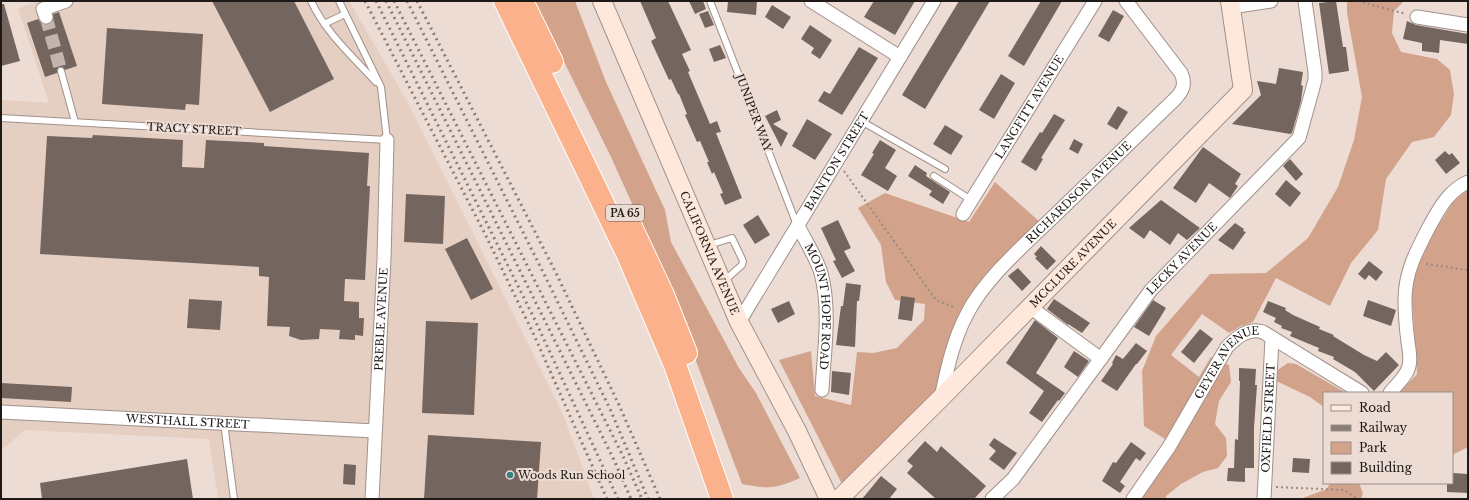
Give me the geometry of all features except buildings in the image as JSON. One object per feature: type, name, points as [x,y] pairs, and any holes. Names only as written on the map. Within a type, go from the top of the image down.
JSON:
[{"type":"highway","name":"PA 65","points":[[505,1],[627,253],[675,365],[737,499]]},
{"type":"highway","name":"PA 65","points":[[522,1],[663,294],[684,349],[722,499]]},
{"type":"street","name":"CALIFORNIA AVENUE","points":[[602,1],[739,322],[797,431],[829,499]]},
{"type":"street","points":[[811,1],[900,57]]},
{"type":"street","name":"BAINTON STREET","points":[[739,322],[934,1]]},
{"type":"street","name":"LANGFITT AVENUE","points":[[963,214],[1095,1]]},
{"type":"street","name":"RICHARDSON AVENUE","points":[[941,398],[946,371],[961,327],[967,313],[982,290],[1011,258],[1182,92],[1184,82],[1181,73],[1126,1]]},
{"type":"street","points":[[1231,4],[1271,1]]},
{"type":"street","name":"LECKY AVENUE","points":[[992,499],[1013,479],[1151,290],[1299,138],[1313,87],[1315,72],[1305,1]]},
{"type":"street","points":[[46,16],[43,9],[60,2]]},
{"type":"street","name":"MCCLURE AVENUE","points":[[839,499],[941,398],[1243,90],[1231,4]]},
{"type":"street","points":[[1417,17],[1468,25]]},
{"type":"street","name":"PREBLE AVENUE","points":[[372,499],[384,259],[388,140]]},
{"type":"street","points":[[1391,392],[1404,376],[1409,366],[1405,298],[1406,285],[1412,262],[1419,246],[1444,202],[1456,189],[1468,182]]},
{"type":"street","name":"MOUNT HOPE ROAD","points":[[798,226],[820,272],[826,299],[822,390]]},
{"type":"street","points":[[1030,307],[1100,359]]},
{"type":"street","name":"GEYER AVENUE","points":[[1133,499],[1169,447],[1227,347],[1240,336],[1252,330],[1263,332],[1360,392]]},
{"type":"street","name":"OXFIELD STREET","points":[[1265,493],[1272,338]]},
{"type":"street","name":"WESTHALL STREET","points":[[1,412],[375,431]]},
{"type":"lane","points":[[311,1],[330,33],[381,87]]},
{"type":"lane","points":[[339,1],[381,87],[388,140]]},
{"type":"lane","name":"JUNIPER WAY","points":[[710,1],[798,226]]},
{"type":"lane","points":[[324,24],[345,14]]},
{"type":"lane","points":[[61,71],[75,122]]},
{"type":"lane","name":"TRACY STREET","points":[[1,118],[388,140]]},
{"type":"lane","points":[[861,121],[945,169]]},
{"type":"lane","points":[[934,176],[972,201]]},
{"type":"lane","points":[[707,246],[732,238],[743,261],[742,265],[722,282]]},
{"type":"lane","points":[[224,423],[234,499]]},
{"type":"path","points":[[1358,1],[1417,17]]},
{"type":"path","points":[[843,169],[936,300],[967,313]]},
{"type":"path","points":[[1412,262],[1468,270]]},
{"type":"path","points":[[1265,493],[1344,490],[1358,499]]},
{"type":"shaded area","points":[[37,1],[349,1],[407,101],[563,414],[594,499],[218,499],[209,439],[25,430],[5,447],[1,448],[1,100],[49,103],[18,9]]},
{"type":"green space","points":[[534,1],[575,1],[606,82],[665,210],[671,242],[739,368],[756,393],[800,478],[772,487],[759,487],[742,484],[662,270],[611,157]]},
{"type":"green space","points":[[1347,1],[1404,1],[1394,11],[1392,33],[1401,52],[1437,59],[1450,70],[1454,94],[1451,115],[1434,137],[1412,142],[1386,179],[1378,230],[1351,263],[1330,306],[1276,278],[1253,322],[1241,326],[1229,333],[1202,314],[1171,355],[1199,377],[1211,357],[1229,365],[1231,382],[1219,401],[1215,424],[1226,438],[1227,456],[1218,468],[1203,472],[1181,484],[1166,496],[1166,499],[1142,499],[1173,444],[1144,426],[1142,371],[1156,336],[1210,274],[1266,273],[1308,238],[1338,187],[1354,140],[1362,97],[1347,13]]},
{"type":"green space","points":[[995,182],[1040,222],[981,284],[939,388],[842,484],[779,360],[811,351],[815,396],[851,405],[857,352],[873,353],[897,348],[924,320],[925,304],[895,300],[886,282],[881,245],[858,208],[885,193],[969,222]]},
{"type":"green space","points":[[1468,189],[1468,447],[1453,454],[1453,392],[1400,392],[1417,374],[1411,281],[1434,232],[1454,201]]},
{"type":"green space","points":[[1288,363],[1296,364],[1344,392],[1323,392],[1323,406],[1310,397],[1272,379],[1273,373]]},
{"type":"green space","points":[[1330,484],[1359,484],[1363,493],[1361,499],[1300,499],[1327,489]]},
{"type":"tunnel","points":[[46,17],[61,71]]},
{"type":"railway","points":[[365,1],[485,234],[534,335],[607,499]]},
{"type":"railway","points":[[376,1],[534,318],[618,499]]},
{"type":"railway","points":[[386,1],[614,460],[631,499]]},
{"type":"railway","points":[[394,1],[623,456],[642,499]]},
{"type":"railway","points":[[407,1],[611,411],[648,499]]},
{"type":"railway","points":[[417,1],[556,273],[619,405],[660,499]]},
{"type":"place","name":"Woods Run School","points":[[510,475]]}]
